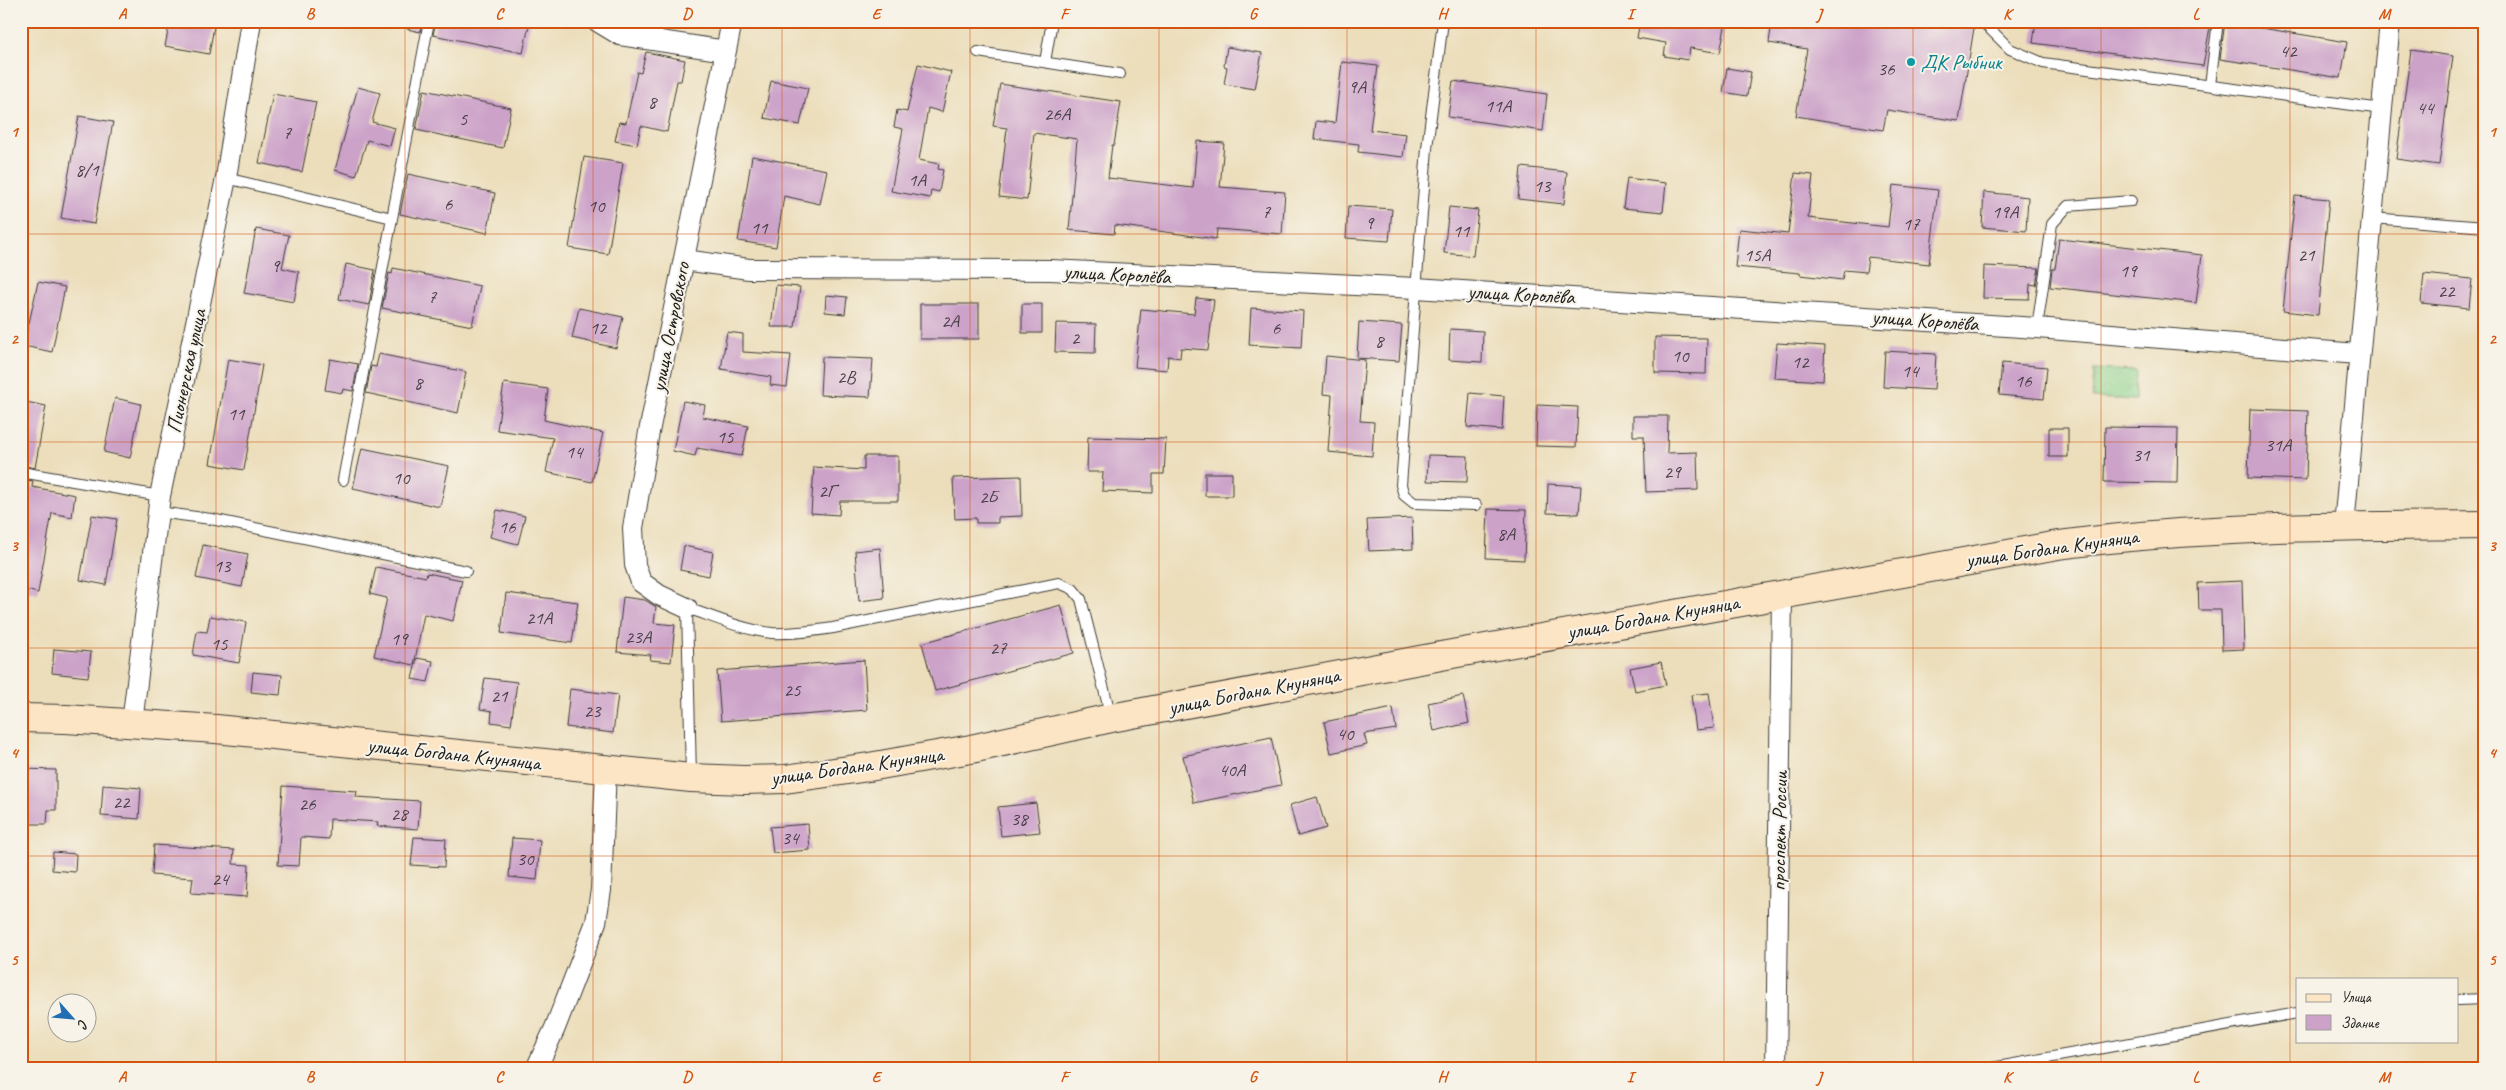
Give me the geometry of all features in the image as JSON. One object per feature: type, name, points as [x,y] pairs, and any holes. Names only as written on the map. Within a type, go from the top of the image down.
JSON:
[{"type":"main road","name":"улица Богдана Кнунянца","points":[[21,718],[132,723],[691,778],[744,780],[824,775],[971,748],[1111,718],[1782,593],[2049,546],[2113,537],[2240,529],[2485,525]]},
{"type":"street","name":"Пионерская улица","points":[[132,723],[159,504],[226,178],[251,21]]},
{"type":"street","points":[[597,21],[620,34],[726,51]]},
{"type":"street","name":"улица Островского","points":[[687,608],[659,595],[641,582],[635,565],[633,528],[649,432],[732,21]]},
{"type":"street","points":[[2344,526],[2358,354],[2390,21]]},
{"type":"street","name":"улица Королёва","points":[[684,260],[749,269],[1051,270],[1416,288],[2037,328],[2358,354]]},
{"type":"street","name":"проспект России","points":[[1776,1069],[1782,593]]},
{"type":"street","points":[[536,1069],[555,1028],[596,922],[602,890],[606,769]]},
{"type":"lane","points":[[343,480],[429,21]]},
{"type":"lane","points":[[1045,62],[1052,21]]},
{"type":"lane","points":[[1443,21],[1427,148],[1401,486],[1404,495],[1414,503],[1476,505]]},
{"type":"lane","points":[[1982,21],[2010,49],[2042,62],[2382,108]]},
{"type":"lane","points":[[2210,85],[2218,21]]},
{"type":"lane","points":[[978,52],[1120,74]]},
{"type":"lane","points":[[226,178],[392,218]]},
{"type":"lane","points":[[2037,328],[2052,224],[2068,206],[2131,201]]},
{"type":"lane","points":[[2372,218],[2485,226]]},
{"type":"lane","points":[[21,472],[159,504],[211,519],[466,570]]},
{"type":"lane","points":[[691,778],[687,608],[744,627],[771,632],[799,633],[833,628],[1059,583],[1073,589],[1081,599],[1111,718]]},
{"type":"lane","points":[[2458,1000],[2485,999]]},
{"type":"lane","points":[[1986,1069],[2296,1013]]},
{"type":"green space","points":[[2094,369],[2136,371],[2135,400],[2092,398]]},
{"type":"building","points":[[170,21],[215,21],[209,54],[165,46]]},
{"type":"building","points":[[408,21],[422,21],[420,32],[407,29]]},
{"type":"building","points":[[436,21],[530,21],[523,53],[433,35]]},
{"type":"building","points":[[1640,21],[1726,21],[1720,53],[1690,48],[1688,60],[1664,56],[1666,43],[1637,38]]},
{"type":"building","points":[[1772,21],[1932,21],[1974,28],[1959,121],[1887,110],[1883,130],[1796,116],[1807,49],[1769,43]]},
{"type":"building","points":[[2036,21],[2211,21],[2203,66],[2033,43]]},
{"type":"building","points":[[2225,22],[2347,42],[2341,78],[2220,59]]},
{"type":"building","points":[[1227,47],[1262,53],[1255,89],[1224,84],[1227,67],[1224,66]]},
{"type":"building","points":[[2411,50],[2453,56],[2439,165],[2396,159]]},
{"type":"building","points":[[646,52],[685,60],[681,81],[677,81],[667,132],[641,126],[637,145],[615,141],[619,122],[626,123],[637,72],[641,73]]},
{"type":"building","points":[[1342,62],[1378,66],[1370,130],[1406,134],[1403,157],[1358,152],[1359,144],[1314,139],[1316,121],[1335,123]]},
{"type":"building","points":[[918,64],[951,72],[942,112],[928,108],[919,160],[939,164],[938,169],[943,170],[939,192],[931,190],[930,198],[891,191],[903,129],[894,127],[897,110],[907,112]]},
{"type":"building","points":[[1727,68],[1751,72],[1747,96],[1723,92]]},
{"type":"building","points":[[771,81],[808,88],[800,125],[764,118]]},
{"type":"building","points":[[1453,81],[1547,94],[1543,131],[1448,117]]},
{"type":"building","points":[[1000,84],[1121,102],[1114,145],[1112,145],[1108,178],[1193,188],[1197,141],[1224,143],[1220,187],[1285,192],[1282,234],[1217,229],[1216,239],[1115,225],[1114,234],[1069,230],[1077,139],[1034,133],[1027,200],[999,197],[1007,128],[993,126]]},
{"type":"building","points":[[358,87],[380,93],[372,122],[395,128],[390,146],[367,140],[356,176],[335,170]]},
{"type":"building","points":[[424,90],[511,108],[503,148],[416,130]]},
{"type":"building","points":[[273,94],[316,102],[302,172],[259,163]]},
{"type":"building","points":[[79,116],[113,122],[94,224],[61,218]]},
{"type":"building","points":[[752,156],[827,170],[820,204],[784,196],[776,247],[738,241]]},
{"type":"building","points":[[584,157],[623,163],[608,254],[569,248]]},
{"type":"building","points":[[1521,167],[1567,172],[1564,204],[1518,199]]},
{"type":"building","points":[[1795,173],[1813,175],[1808,218],[1888,227],[1893,185],[1938,190],[1929,264],[1868,257],[1866,272],[1844,270],[1842,280],[1800,275],[1800,273],[1735,267],[1739,229],[1788,234]]},
{"type":"building","points":[[408,174],[495,193],[487,233],[400,214]]},
{"type":"building","points":[[1627,178],[1666,183],[1663,212],[1623,208]]},
{"type":"building","points":[[1984,192],[2028,197],[2026,231],[1982,227]]},
{"type":"building","points":[[2295,196],[2329,199],[2318,315],[2283,311]]},
{"type":"building","points":[[1348,206],[1392,209],[1389,241],[1346,238]]},
{"type":"building","points":[[1449,207],[1478,210],[1473,256],[1444,253]]},
{"type":"building","points":[[256,229],[289,235],[282,268],[299,272],[294,302],[244,293]]},
{"type":"building","points":[[2059,239],[2202,255],[2196,303],[2050,287],[2052,269],[2055,269]]},
{"type":"building","points":[[346,264],[375,270],[369,305],[339,299]]},
{"type":"building","points":[[1984,266],[2039,268],[2036,285],[2030,284],[2029,299],[1983,298]]},
{"type":"building","points":[[393,268],[480,286],[472,326],[382,308],[389,273],[392,274]]},
{"type":"building","points":[[2424,274],[2472,279],[2469,308],[2421,303]]},
{"type":"building","points":[[38,282],[65,287],[52,352],[24,346]]},
{"type":"building","points":[[776,285],[800,287],[795,327],[771,327]]},
{"type":"building","points":[[826,295],[847,297],[845,314],[825,312]]},
{"type":"building","points":[[1196,298],[1214,300],[1208,350],[1181,348],[1180,358],[1168,356],[1167,370],[1135,367],[1141,309],[1194,314]]},
{"type":"building","points":[[920,304],[979,304],[979,339],[920,339]]},
{"type":"building","points":[[1022,304],[1042,304],[1042,333],[1022,333]]},
{"type":"building","points":[[579,308],[623,317],[616,348],[572,338]]},
{"type":"building","points":[[1251,308],[1303,311],[1301,348],[1249,345]]},
{"type":"building","points":[[1359,322],[1402,325],[1399,361],[1357,358]]},
{"type":"building","points":[[1056,323],[1096,324],[1095,353],[1055,352]]},
{"type":"building","points":[[1450,329],[1483,331],[1482,362],[1449,360]]},
{"type":"building","points":[[727,332],[743,334],[743,352],[791,355],[787,387],[770,385],[771,377],[721,369]]},
{"type":"building","points":[[1655,337],[1707,338],[1706,374],[1655,373]]},
{"type":"building","points":[[1777,343],[1825,346],[1823,381],[1774,378]]},
{"type":"building","points":[[1885,351],[1936,354],[1934,390],[1883,387]]},
{"type":"building","points":[[379,354],[466,372],[458,413],[366,393],[371,366],[376,367]]},
{"type":"building","points":[[1326,356],[1365,360],[1360,421],[1374,422],[1372,456],[1328,452],[1332,395],[1323,394]]},
{"type":"building","points":[[822,357],[873,359],[870,397],[820,395]]},
{"type":"building","points":[[228,359],[262,365],[244,470],[210,464]]},
{"type":"building","points":[[330,359],[358,364],[353,391],[343,389],[342,393],[325,390]]},
{"type":"building","points":[[2002,363],[2047,367],[2044,399],[1999,395]]},
{"type":"building","points":[[504,383],[548,389],[544,420],[603,433],[592,482],[546,472],[553,438],[497,430]]},
{"type":"building","points":[[1470,393],[1504,396],[1502,430],[1467,427]]},
{"type":"building","points":[[115,398],[141,404],[130,458],[104,452]]},
{"type":"building","points":[[21,401],[46,406],[35,468],[21,465]]},
{"type":"building","points":[[683,401],[705,405],[703,417],[748,426],[742,456],[697,448],[695,456],[673,451]]},
{"type":"building","points":[[1537,405],[1578,407],[1576,447],[1536,446]]},
{"type":"building","points":[[2250,409],[2308,411],[2306,480],[2248,478]]},
{"type":"building","points":[[1633,416],[1668,416],[1667,453],[1697,452],[1698,490],[1646,492],[1644,436],[1633,436]]},
{"type":"building","points":[[2105,427],[2178,428],[2177,483],[2104,482]]},
{"type":"building","points":[[2049,428],[2068,428],[2068,457],[2049,457]]},
{"type":"building","points":[[1088,437],[1166,439],[1164,474],[1153,474],[1153,493],[1102,491],[1103,472],[1087,472]]},
{"type":"building","points":[[362,448],[449,466],[440,507],[353,488]]},
{"type":"building","points":[[1428,455],[1468,456],[1467,482],[1427,481]]},
{"type":"building","points":[[864,456],[898,456],[898,501],[840,501],[839,515],[811,513],[814,467],[864,470]]},
{"type":"building","points":[[1205,473],[1232,473],[1232,496],[1205,496]]},
{"type":"building","points":[[1021,476],[1022,516],[998,517],[998,523],[976,523],[976,518],[955,519],[953,478]]},
{"type":"building","points":[[21,479],[33,481],[32,487],[75,495],[72,517],[52,513],[38,593],[21,589],[21,550],[29,509],[21,508]]},
{"type":"building","points":[[1548,484],[1581,486],[1579,514],[1547,513]]},
{"type":"building","points":[[1488,509],[1526,510],[1524,560],[1486,558]]},
{"type":"building","points":[[497,510],[525,516],[518,544],[490,537]]},
{"type":"building","points":[[92,515],[117,519],[106,585],[80,580]]},
{"type":"building","points":[[1412,518],[1413,549],[1369,551],[1367,520]]},
{"type":"building","points":[[203,545],[248,554],[242,587],[196,578]]},
{"type":"building","points":[[684,546],[713,552],[709,576],[680,570]]},
{"type":"building","points":[[880,548],[884,598],[859,601],[855,551]]},
{"type":"building","points":[[376,567],[426,577],[427,573],[462,580],[453,621],[424,614],[414,665],[374,656],[387,598],[370,594]]},
{"type":"building","points":[[2242,581],[2244,649],[2222,650],[2221,610],[2199,610],[2198,583]]},
{"type":"building","points":[[506,593],[578,602],[572,643],[501,633]]},
{"type":"building","points":[[623,597],[645,600],[656,607],[654,623],[675,625],[671,662],[650,660],[651,655],[617,652]]},
{"type":"building","points":[[1061,605],[1074,653],[935,691],[922,643]]},
{"type":"building","points":[[210,616],[246,622],[239,663],[193,655],[197,631],[207,632]]},
{"type":"building","points":[[54,649],[91,652],[88,677],[52,673]]},
{"type":"building","points":[[417,658],[433,661],[428,682],[412,679]]},
{"type":"building","points":[[864,660],[867,710],[721,721],[717,671]]},
{"type":"building","points":[[1661,662],[1666,685],[1635,691],[1630,668]]},
{"type":"building","points":[[253,672],[282,675],[280,695],[251,692]]},
{"type":"building","points":[[485,678],[517,682],[511,725],[491,722],[492,711],[480,709]]},
{"type":"building","points":[[570,689],[618,695],[613,733],[566,727]]},
{"type":"building","points":[[1709,693],[1714,728],[1696,730],[1691,695]]},
{"type":"building","points":[[1463,696],[1469,723],[1434,731],[1428,703]]},
{"type":"building","points":[[1393,708],[1396,729],[1364,734],[1367,745],[1331,753],[1324,722]]},
{"type":"building","points":[[1271,737],[1281,785],[1194,803],[1183,756]]},
{"type":"building","points":[[21,769],[56,770],[56,810],[48,810],[47,824],[21,824]]},
{"type":"building","points":[[103,785],[141,788],[139,819],[101,816]]},
{"type":"building","points":[[283,786],[357,791],[356,797],[420,801],[418,829],[377,826],[378,822],[330,819],[329,839],[301,837],[299,866],[278,865]]},
{"type":"building","points":[[1317,797],[1326,828],[1298,836],[1290,805]]},
{"type":"building","points":[[1036,803],[1040,832],[1001,836],[998,807]]},
{"type":"building","points":[[808,824],[810,850],[773,853],[770,827]]},
{"type":"building","points":[[414,837],[446,839],[444,867],[411,865]]},
{"type":"building","points":[[512,838],[540,840],[537,880],[509,877]]},
{"type":"building","points":[[154,845],[234,850],[233,864],[249,865],[247,897],[191,893],[193,878],[152,875]]},
{"type":"building","points":[[53,852],[76,854],[75,872],[52,870]]},
{"type":"place","name":"ДК Рыбник","points":[[1911,62]]}]
